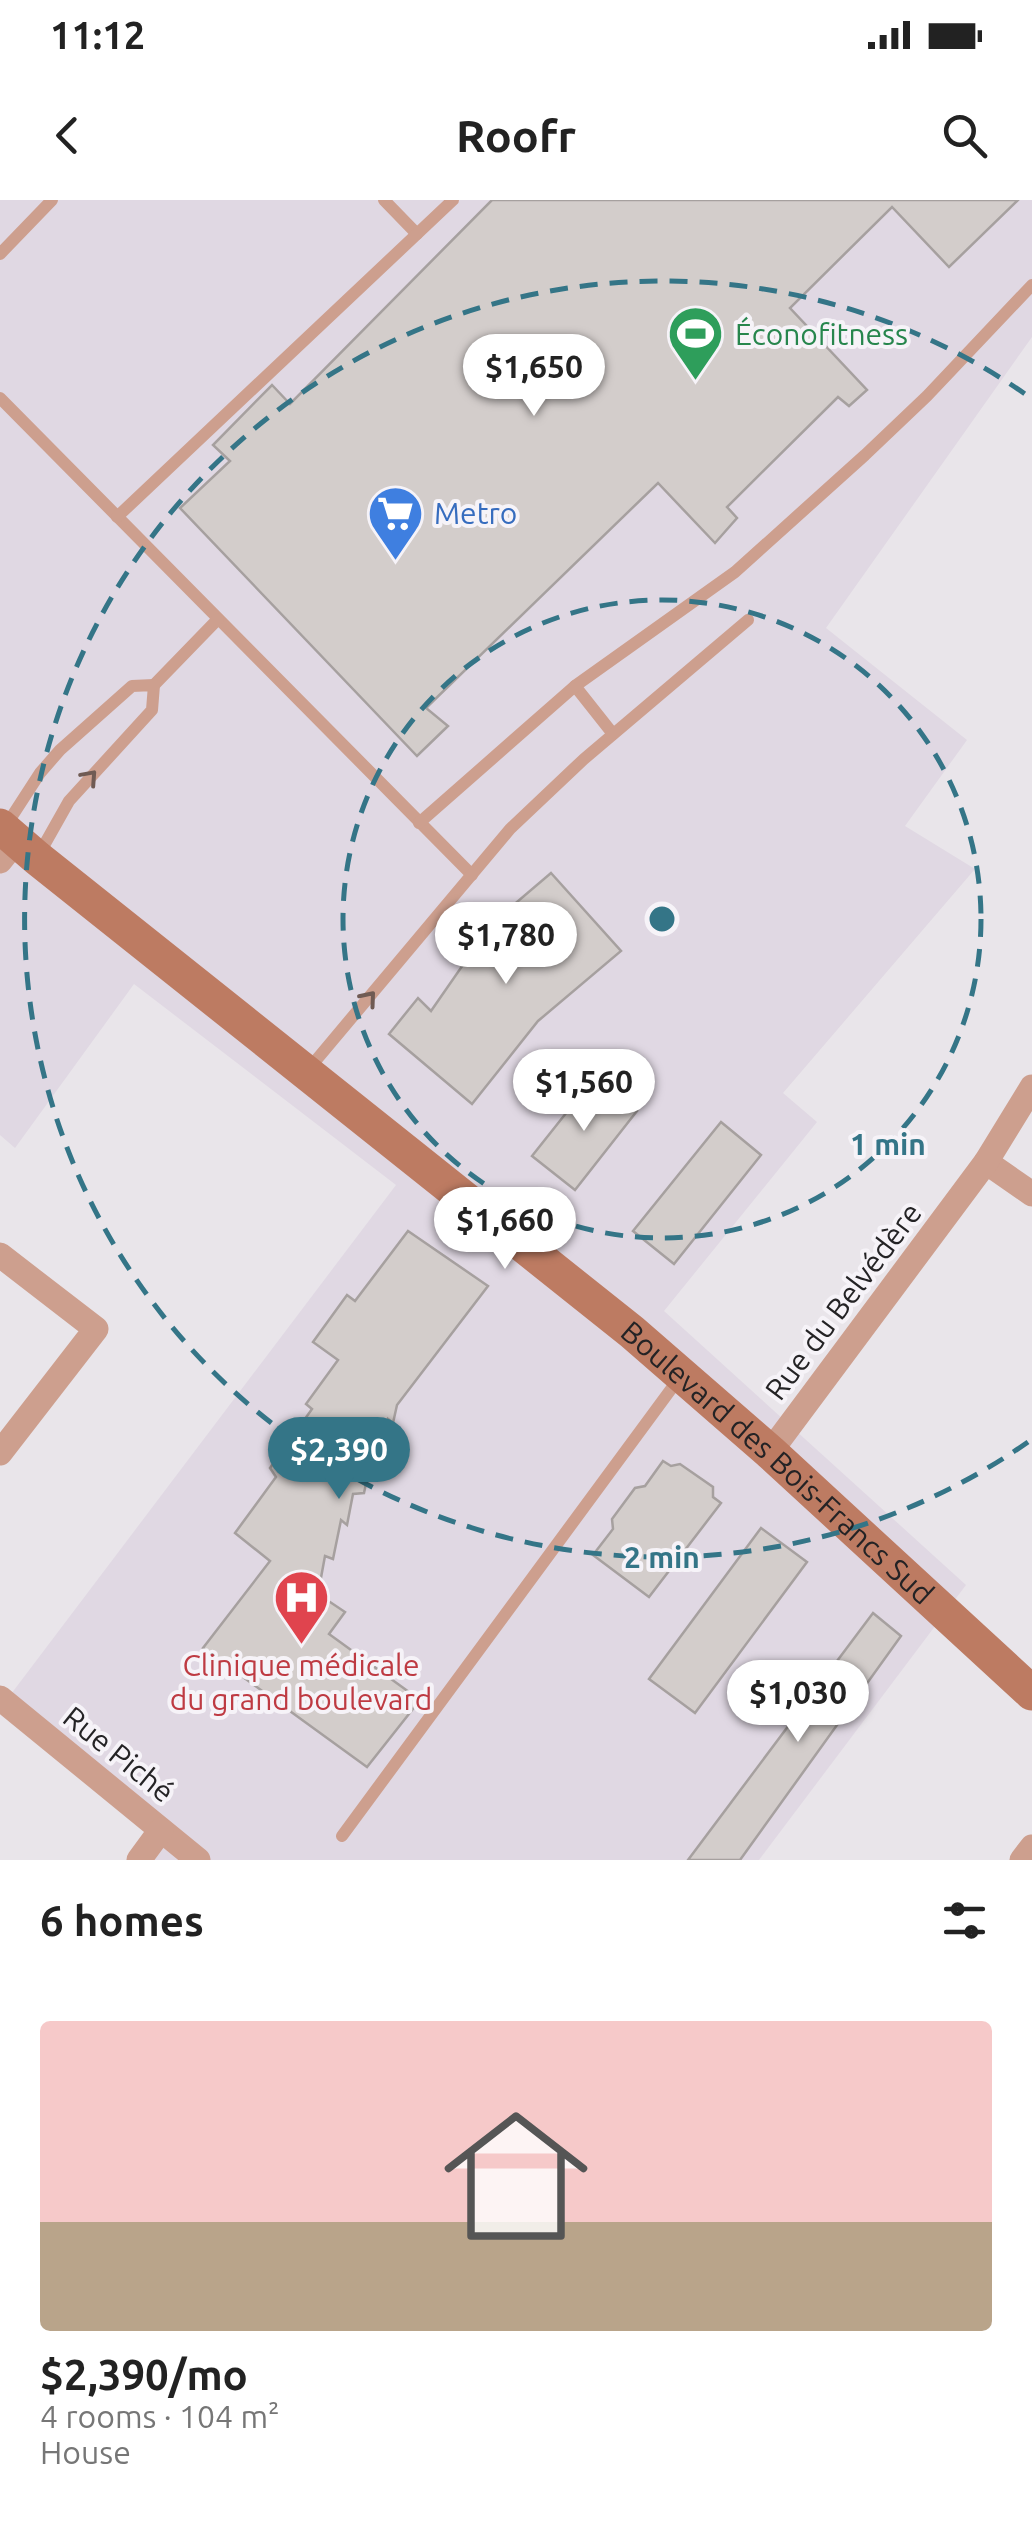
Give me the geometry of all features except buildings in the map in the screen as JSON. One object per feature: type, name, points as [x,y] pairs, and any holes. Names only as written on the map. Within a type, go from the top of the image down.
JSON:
[{"type":"street","name":"Boulevard des Bois-Francs Sud","points":[[11,843],[606,1311],[770,1452],[1032,1693]]},
{"type":"street","name":"Rue du Belvédère","points":[[770,1452],[986,1162],[1032,1087]]},
{"type":"street","points":[[986,1162],[1032,1194]]},
{"type":"street","points":[[0,1255],[96,1329],[0,1453]]},
{"type":"street","name":"Rue Piché","points":[[0,1698],[198,1860]]},
{"type":"street","points":[[139,1860],[161,1830]]},
{"type":"street","points":[[1022,1860],[1032,1847]]},
{"type":"lane","points":[[0,254],[52,200]]},
{"type":"lane","points":[[384,200],[417,234]]},
{"type":"lane","points":[[117,516],[453,200]]},
{"type":"lane","points":[[419,822],[575,686],[749,559],[866,456],[1032,286]]},
{"type":"lane","points":[[0,398],[472,875]]},
{"type":"lane","points":[[11,843],[69,801],[152,710],[154,685],[218,618]]},
{"type":"lane","points":[[306,1072],[510,829],[613,734],[748,620]]},
{"type":"lane","points":[[11,843],[40,773],[60,750],[132,686],[154,685]]},
{"type":"lane","points":[[575,686],[613,734]]},
{"type":"lane","points":[[342,1836],[682,1376]]},
{"type":"shaded area","points":[[0,200],[1032,200],[1032,337],[826,628],[967,740],[905,826],[975,869],[783,1093],[817,1122],[664,1311],[966,1585],[759,1860],[140,1860],[160,1831],[5,1702],[396,1185],[134,984],[15,1148],[0,1135]]},
{"type":"place","name":"Éconofitness","points":[[696,383]]},
{"type":"place","name":"Metro","points":[[395,562]]},
{"type":"place","name":"Clinique médicale du grand boulevard","points":[[301,1646]]}]
